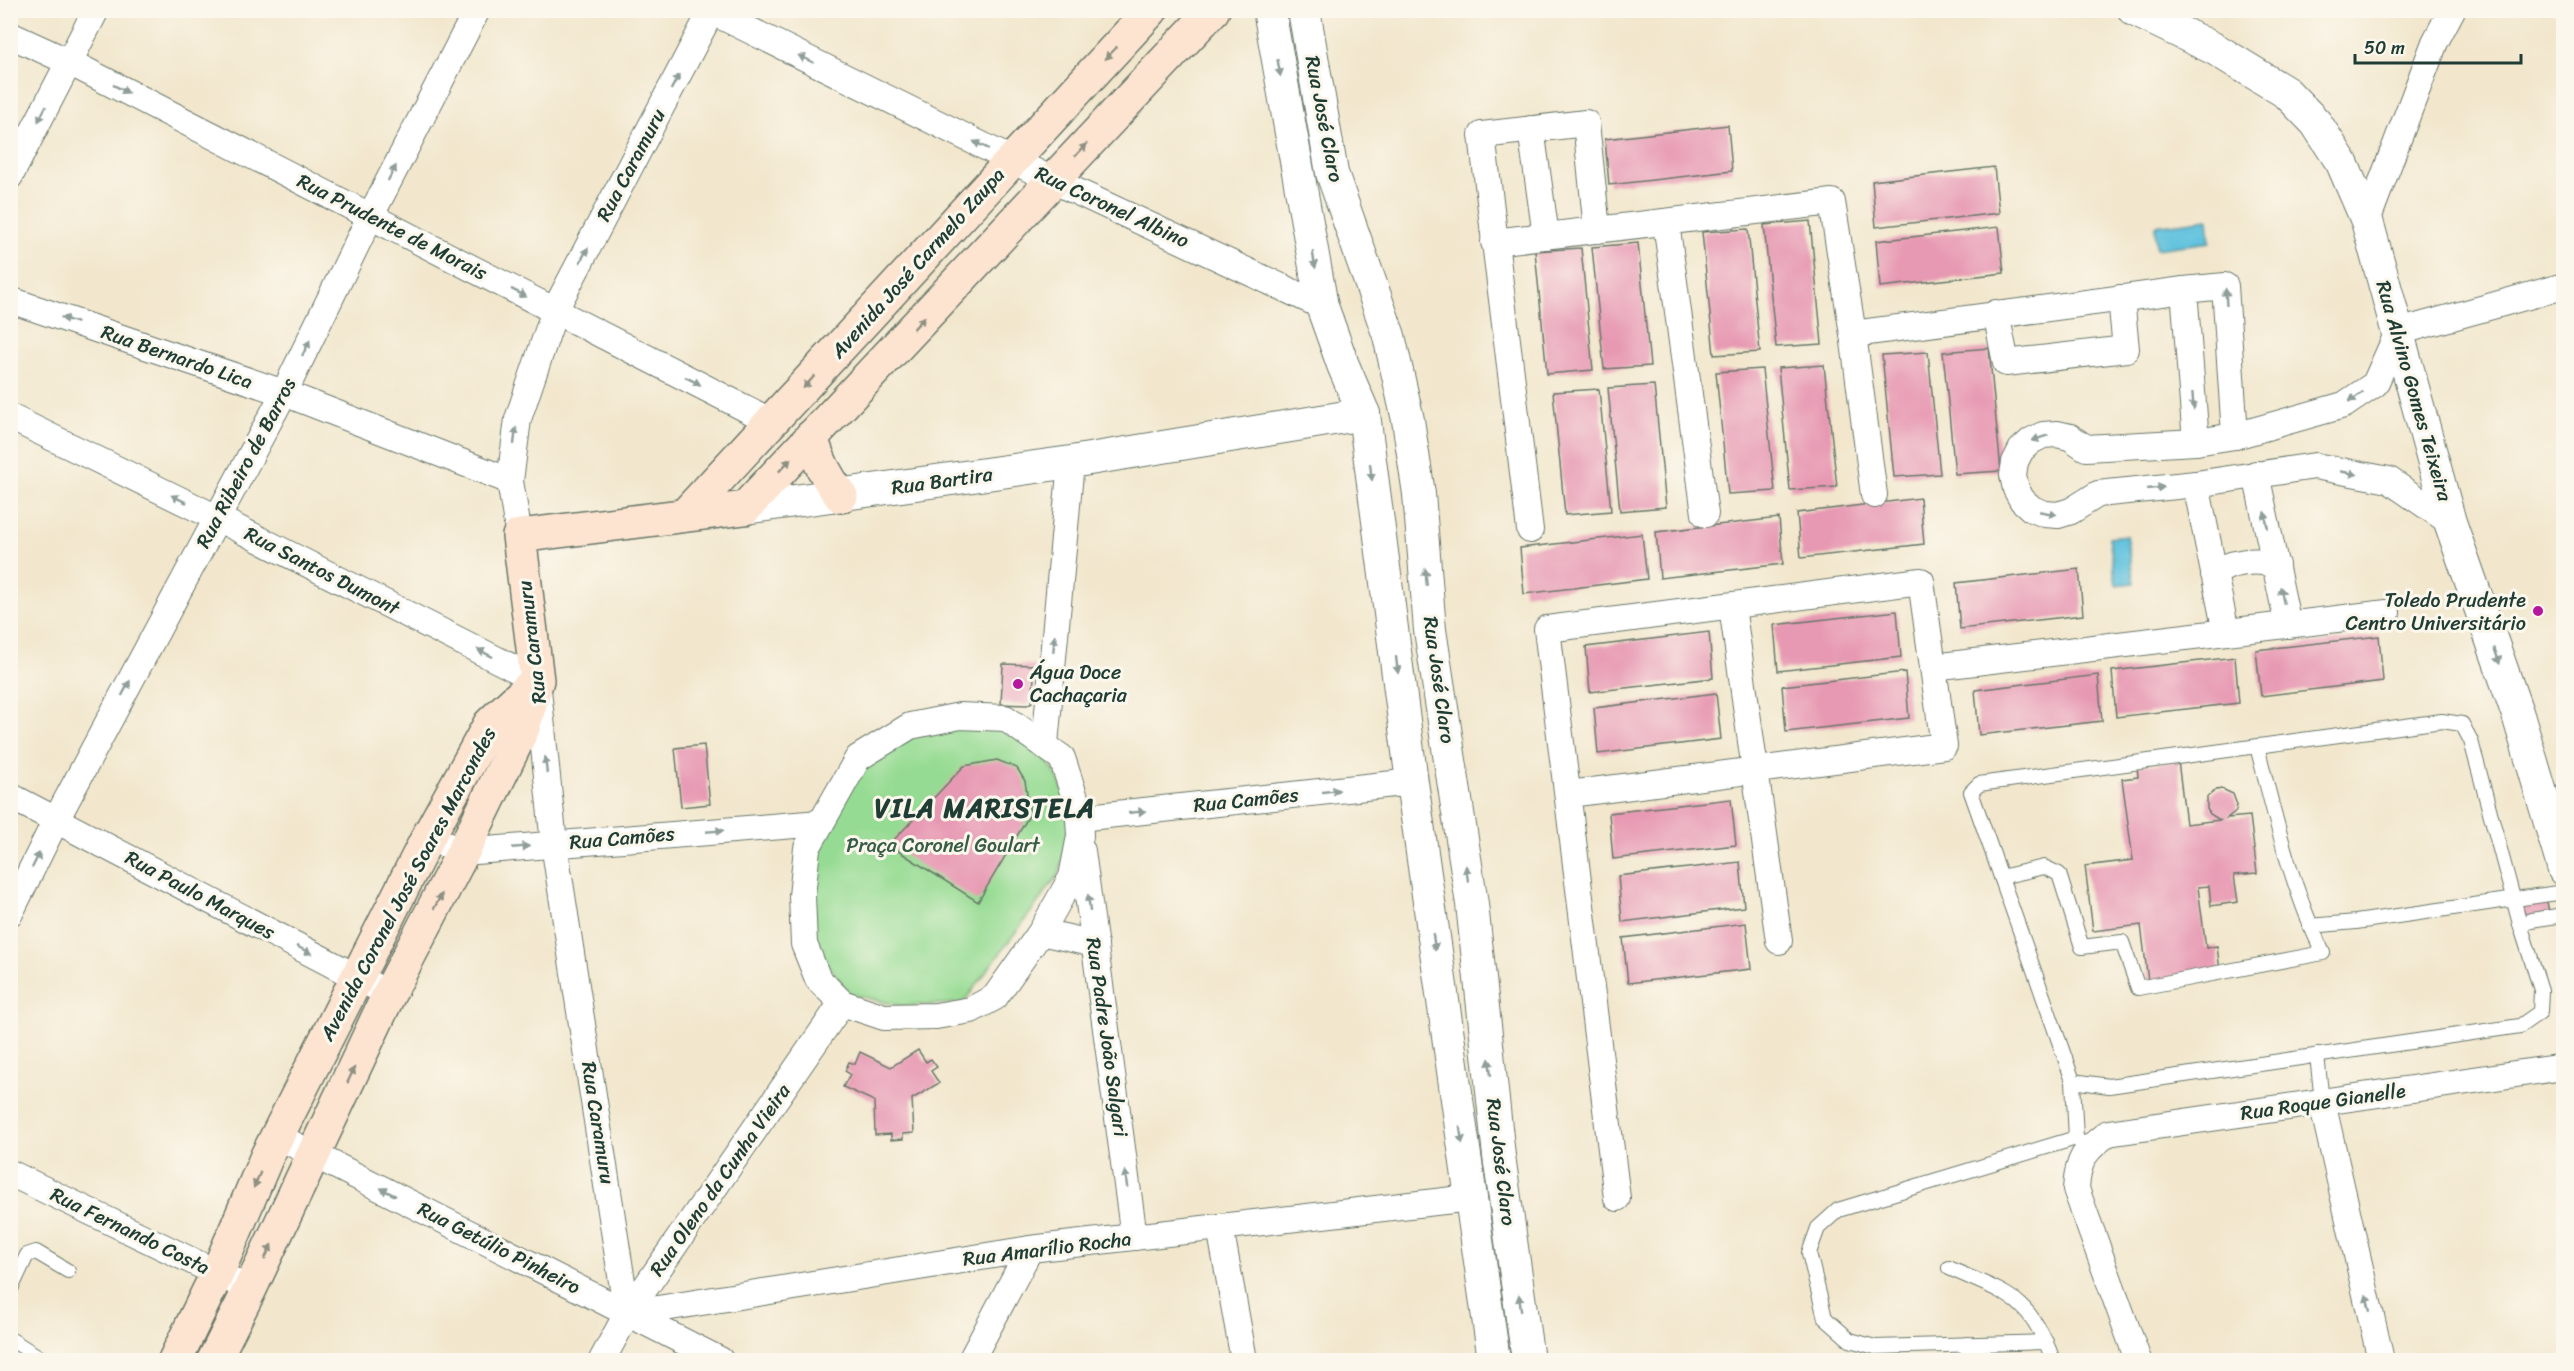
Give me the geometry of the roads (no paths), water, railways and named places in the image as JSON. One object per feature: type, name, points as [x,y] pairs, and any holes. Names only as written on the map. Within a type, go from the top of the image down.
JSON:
[{"type":"main road","name":"Avenida José Carmelo Zaupa","points":[[685,515],[1151,10]]},
{"type":"main road","name":"Avenida José Carmelo Zaupa","points":[[745,508],[1213,10]]},
{"type":"main road","points":[[811,437],[825,476],[841,496]]},
{"type":"main road","name":"Rua Bartira","points":[[519,536],[745,508]]},
{"type":"main road","name":"Rua Caramuru","points":[[519,536],[537,680]]},
{"type":"main road","name":"Avenida Coronel José Soares Marcondes","points":[[175,1360],[217,1274],[277,1136],[428,837],[490,724],[537,680]]},
{"type":"main road","name":"Avenida Coronel José Soares Marcondes","points":[[214,1360],[250,1289],[389,994],[515,747],[537,680]]},
{"type":"street","points":[[10,176],[96,10]]},
{"type":"street","name":"Rua Ribeiro de Barros","points":[[10,913],[56,820],[284,393],[370,217],[477,10]]},
{"type":"street","name":"Rua José Claro","points":[[1269,10],[1322,306],[1343,365],[1364,414],[1412,782],[1494,1360]]},
{"type":"street","name":"Rua José Claro","points":[[1304,10],[1332,173],[1389,336],[1408,420],[1419,494],[1430,630],[1472,904],[1499,1156],[1528,1360]]},
{"type":"street","name":"Rua Alvino Gomes Teixeira","points":[[2134,10],[2215,49],[2287,93],[2316,123],[2342,163],[2367,221],[2451,522],[2518,715],[2564,870]]},
{"type":"street","points":[[2367,221],[2435,42],[2452,10]]},
{"type":"street","name":"Rua Coronel Albino","points":[[711,11],[1052,180],[1322,306]]},
{"type":"street","name":"Rua Caramuru","points":[[519,536],[510,481],[518,419],[555,310],[711,11]]},
{"type":"street","name":"Rua Prudente de Morais","points":[[10,35],[69,62],[772,422]]},
{"type":"street","points":[[1530,530],[1482,135],[1586,123],[1597,230]]},
{"type":"street","points":[[1531,129],[1546,236]]},
{"type":"street","points":[[1494,242],[1833,202],[1874,495]]},
{"type":"street","points":[[1666,222],[1705,514]]},
{"type":"street","points":[[1853,334],[1996,313],[2225,286],[2235,436]]},
{"type":"street","points":[[2451,522],[2389,480],[2315,466],[2196,484],[2098,494],[2071,511],[2058,515],[2045,514],[2032,509],[2022,500],[2016,489],[2013,475],[2015,462],[2021,450],[2031,441],[2043,435],[2057,434],[2070,437],[2086,448],[2196,442],[2235,436],[2344,405],[2375,384],[2398,332],[2564,286]]},
{"type":"street","points":[[2184,290],[2196,442]]},
{"type":"street","points":[[1996,313],[2006,363],[2126,349],[2121,298]]},
{"type":"street","name":"Rua Bernardo Lica","points":[[10,300],[284,393],[510,481]]},
{"type":"street","points":[[2190,368],[2230,362]]},
{"type":"street","name":"Rua Bartira","points":[[745,508],[1071,462],[1364,414]]},
{"type":"street","name":"Rua Santos Dumont","points":[[10,417],[217,518],[537,680]]},
{"type":"street","points":[[1045,744],[1071,462]]},
{"type":"street","points":[[2256,474],[2288,625]]},
{"type":"street","points":[[2196,484],[2226,632]]},
{"type":"street","points":[[2214,574],[2224,566],[2265,561],[2276,565]]},
{"type":"street","points":[[1569,794],[1944,746],[1921,581],[1547,629],[1617,1198]]},
{"type":"street","points":[[1732,606],[1753,770],[1779,941]]},
{"type":"street","points":[[1933,667],[2387,613]]},
{"type":"street","name":"Rua Caramuru","points":[[537,680],[554,844],[627,1314]]},
{"type":"street","points":[[960,716],[1005,718],[1045,744],[1062,758],[1076,801],[1080,827],[1072,877],[1041,933],[995,997],[972,1010],[936,1016],[884,1017],[842,1003],[818,979],[804,944],[802,896],[807,848],[858,758],[910,726],[960,716]]},
{"type":"street","name":"Rua Camões","points":[[1080,827],[1412,782]]},
{"type":"street","name":"Rua Paulo Marques","points":[[10,796],[389,994]]},
{"type":"street","name":"Rua Camões","points":[[428,837],[463,852],[820,823]]},
{"type":"street","name":"Rua Padre João Salgari","points":[[1080,827],[1134,1238]]},
{"type":"street","points":[[1041,933],[1095,944]]},
{"type":"street","name":"Rua Oleno da Cunha Vieira","points":[[602,1360],[627,1314],[842,1003]]},
{"type":"street","name":"Rua Roque Gianelle","points":[[2082,1143],[2108,1133],[2564,1066]]},
{"type":"street","points":[[2322,1102],[2381,1360]]},
{"type":"street","name":"Rua Getúlio Pinheiro","points":[[277,1136],[720,1360]]},
{"type":"street","points":[[2082,1143],[2076,1188],[2138,1360]]},
{"type":"street","name":"Rua Fernando Costa","points":[[10,1173],[250,1289]]},
{"type":"street","name":"Rua Amarílio Rocha","points":[[627,1314],[1030,1249],[1470,1198]]},
{"type":"street","points":[[1220,1227],[1244,1360]]},
{"type":"street","points":[[971,1360],[1030,1249]]},
{"type":"lane","points":[[2046,1342],[1875,1347],[1850,1340],[1825,1318],[1809,1252],[1818,1227],[1838,1210],[2082,1143],[2073,1081],[1971,792],[1979,784],[2442,721],[2462,724],[2471,741],[2520,924],[2541,990],[2540,1012],[2520,1026],[2109,1086],[2073,1081]]},
{"type":"lane","points":[[2001,877],[2044,867],[2059,874],[2082,947],[2122,942],[2138,988],[2323,953],[2310,926],[2288,866],[2257,746]]},
{"type":"lane","points":[[2310,926],[2356,922],[2564,892]]},
{"type":"lane","points":[[2520,924],[2564,915]]},
{"type":"lane","points":[[2318,1055],[2322,1102]]},
{"type":"lane","points":[[10,1291],[27,1255],[36,1252],[68,1271]]},
{"type":"lane","points":[[1949,1268],[2016,1299],[2032,1316],[2053,1360]]},
{"type":"lane","points":[[10,1339],[44,1360]]},
{"type":"lane","points":[[1967,1344],[1968,1360]]},
{"type":"water","points":[[2208,219],[2210,242],[2156,249],[2155,226]]},
{"type":"water","points":[[2126,535],[2134,583],[2116,585],[2109,537]]},
{"type":"place","name":"Toledo Prudente Centro Universitário","points":[[2538,611]]},
{"type":"place","name":"Água Doce Cachaçaria","points":[[1018,684]]},
{"type":"district","name":"VILA MARISTELA","points":[[985,808]]},
{"type":"park label","name":"Praça Coronel Goulart","points":[[943,845]]}]
